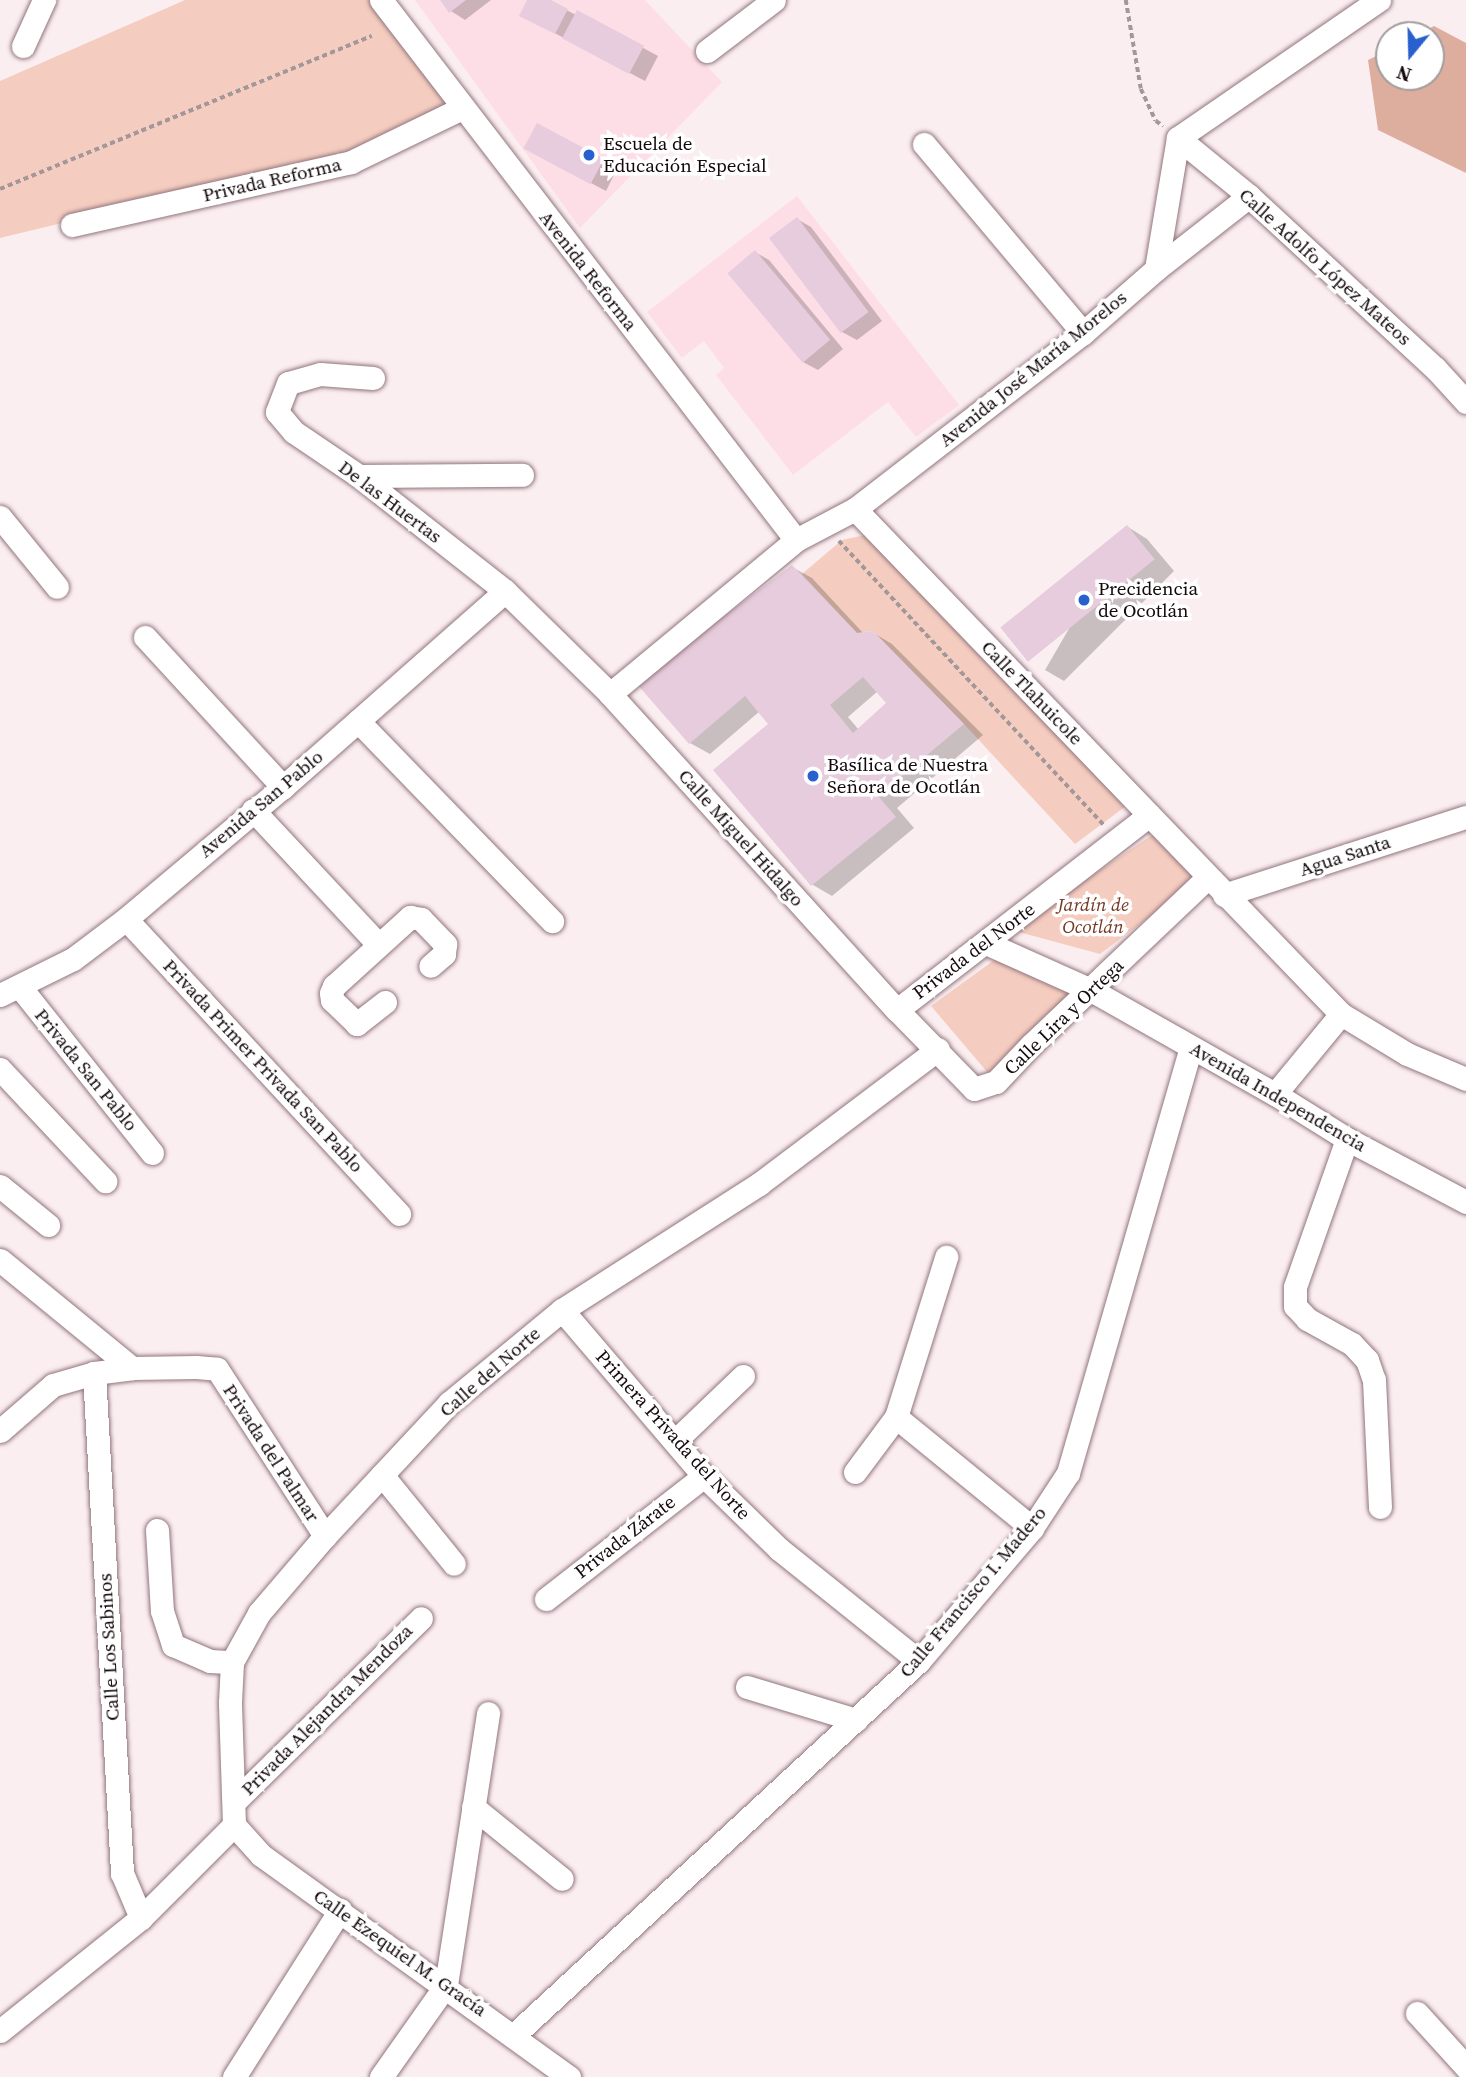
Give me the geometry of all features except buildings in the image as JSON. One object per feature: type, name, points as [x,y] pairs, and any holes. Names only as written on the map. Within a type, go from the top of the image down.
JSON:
[{"type":"street","points":[[23,46],[44,0]]},
{"type":"street","name":"Avenida Reforma","points":[[381,0],[796,540]]},
{"type":"street","points":[[708,51],[774,0]]},
{"type":"street","points":[[1156,269],[1178,138],[1379,0]]},
{"type":"street","name":"Privada Reforma","points":[[72,225],[351,162],[462,108]]},
{"type":"street","name":"Calle Adolfo López Mateos","points":[[1178,138],[1249,196],[1435,368],[1466,402]]},
{"type":"street","points":[[924,144],[1083,334]]},
{"type":"street","name":"Avenida José María Morelos","points":[[610,694],[796,540],[855,509],[1083,334],[1156,269],[1249,196]]},
{"type":"street","name":"De las Huertas","points":[[373,378],[320,373],[288,383],[277,412],[294,432],[359,477],[505,591]]},
{"type":"street","points":[[359,477],[522,475]]},
{"type":"street","name":"Calle Tlahuicole","points":[[855,509],[1341,1014],[1407,1054],[1466,1079]]},
{"type":"street","points":[[0,517],[57,587]]},
{"type":"street","name":"Calle Miguel Hidalgo","points":[[505,591],[610,694],[897,1010],[938,1049],[956,1073],[974,1089]]},
{"type":"street","name":"Avenida San Pablo","points":[[10,991],[73,959],[126,919],[253,810],[283,788],[505,591]]},
{"type":"street","points":[[145,637],[283,788]]},
{"type":"street","points":[[358,721],[552,922]]},
{"type":"street","points":[[253,810],[378,944]]},
{"type":"street","name":"Privada del Norte","points":[[897,1010],[1149,815]]},
{"type":"street","name":"Agua Santa","points":[[1224,895],[1466,817]]},
{"type":"street","name":"Calle Lira y Ortega","points":[[974,1089],[996,1082],[1031,1045],[1208,877]]},
{"type":"street","points":[[385,1002],[357,1024],[332,1000],[331,993],[334,986],[410,917],[416,916],[446,948],[430,966]]},
{"type":"street","name":"Privada Primer Privada San Pablo","points":[[126,919],[399,1214]]},
{"type":"street","name":"Avenida Independencia","points":[[986,943],[1091,990],[1275,1094],[1347,1139],[1466,1202]]},
{"type":"street","name":"Privada San Pablo","points":[[10,991],[152,1153]]},
{"type":"street","points":[[1275,1094],[1341,1014]]},
{"type":"street","name":"Calle Francisco I. Madero","points":[[514,2035],[919,1661],[1032,1528],[1068,1473],[1191,1047]]},
{"type":"street","name":"Calle del Norte","points":[[234,1813],[230,1702],[232,1662],[259,1613],[325,1536],[449,1403],[562,1310],[759,1184],[938,1049]]},
{"type":"street","points":[[0,1069],[105,1181]]},
{"type":"street","points":[[1347,1139],[1295,1287],[1295,1306],[1307,1319],[1352,1345],[1367,1360],[1374,1380],[1380,1507]]},
{"type":"street","points":[[0,1186],[48,1225]]},
{"type":"street","points":[[855,1472],[896,1417],[946,1257]]},
{"type":"street","points":[[0,1260],[132,1368]]},
{"type":"street","name":"Primera Privada del Norte","points":[[562,1310],[704,1476],[779,1549],[919,1661]]},
{"type":"street","name":"Privada del Palmar","points":[[132,1368],[196,1367],[216,1370],[325,1536]]},
{"type":"street","points":[[0,1431],[53,1385],[94,1373],[132,1368]]},
{"type":"street","name":"Calle Los Sabinos","points":[[94,1373],[122,1873],[141,1918]]},
{"type":"street","points":[[675,1441],[743,1376]]},
{"type":"street","points":[[896,1417],[1032,1528]]},
{"type":"street","points":[[382,1475],[454,1564]]},
{"type":"street","name":"Privada Zárate","points":[[546,1599],[704,1476]]},
{"type":"street","points":[[157,1530],[162,1611],[173,1645],[210,1661],[232,1662]]},
{"type":"street","name":"Privada Alejandra Mendoza","points":[[0,2031],[141,1918],[234,1813],[421,1618]]},
{"type":"street","points":[[747,1687],[856,1720]]},
{"type":"street","points":[[381,2077],[446,1985],[488,1713]]},
{"type":"street","points":[[473,1807],[562,1879]]},
{"type":"street","name":"Calle Ezequiel M. Gracía","points":[[234,1813],[261,1855],[446,1985],[565,2076]]},
{"type":"street","points":[[234,2077],[340,1910]]},
{"type":"street","points":[[1417,2013],[1466,2067]]},
{"type":"path","points":[[1126,0],[1141,89],[1156,121],[1178,138]]},
{"type":"path","points":[[0,189],[372,36]]},
{"type":"path","points":[[823,524],[1119,840]]},
{"type":"shaded area","name":"Escuela de Educación Especial","points":[[415,0],[645,0],[722,82],[580,228]]},
{"type":"shaded area","points":[[1445,32],[1466,43],[1466,173],[1378,130],[1368,60],[1375,57],[1375,91],[1445,91]]},
{"type":"shaded area","points":[[797,196],[959,405],[916,437],[888,402],[793,475],[716,375],[724,368],[704,341],[682,358],[647,312]]},
{"type":"green space","points":[[185,0],[370,0],[450,107],[352,153],[0,238],[0,81]]},
{"type":"green space","points":[[870,534],[1130,803],[1075,844],[873,631],[857,633],[802,574],[842,540]]},
{"type":"green space","name":"Jardín de Ocotlán","points":[[1158,831],[1204,876],[1100,954],[1011,930]]},
{"type":"green space","points":[[997,958],[1076,994],[988,1073],[931,1006]]},
{"type":"place","name":"Escuela de Educación Especial","points":[[589,155]]},
{"type":"place","name":"Precidencia de Ocotlán","points":[[1084,600]]},
{"type":"place","name":"Basílica de Nuestra Señora de Ocotlán","points":[[813,776]]}]
